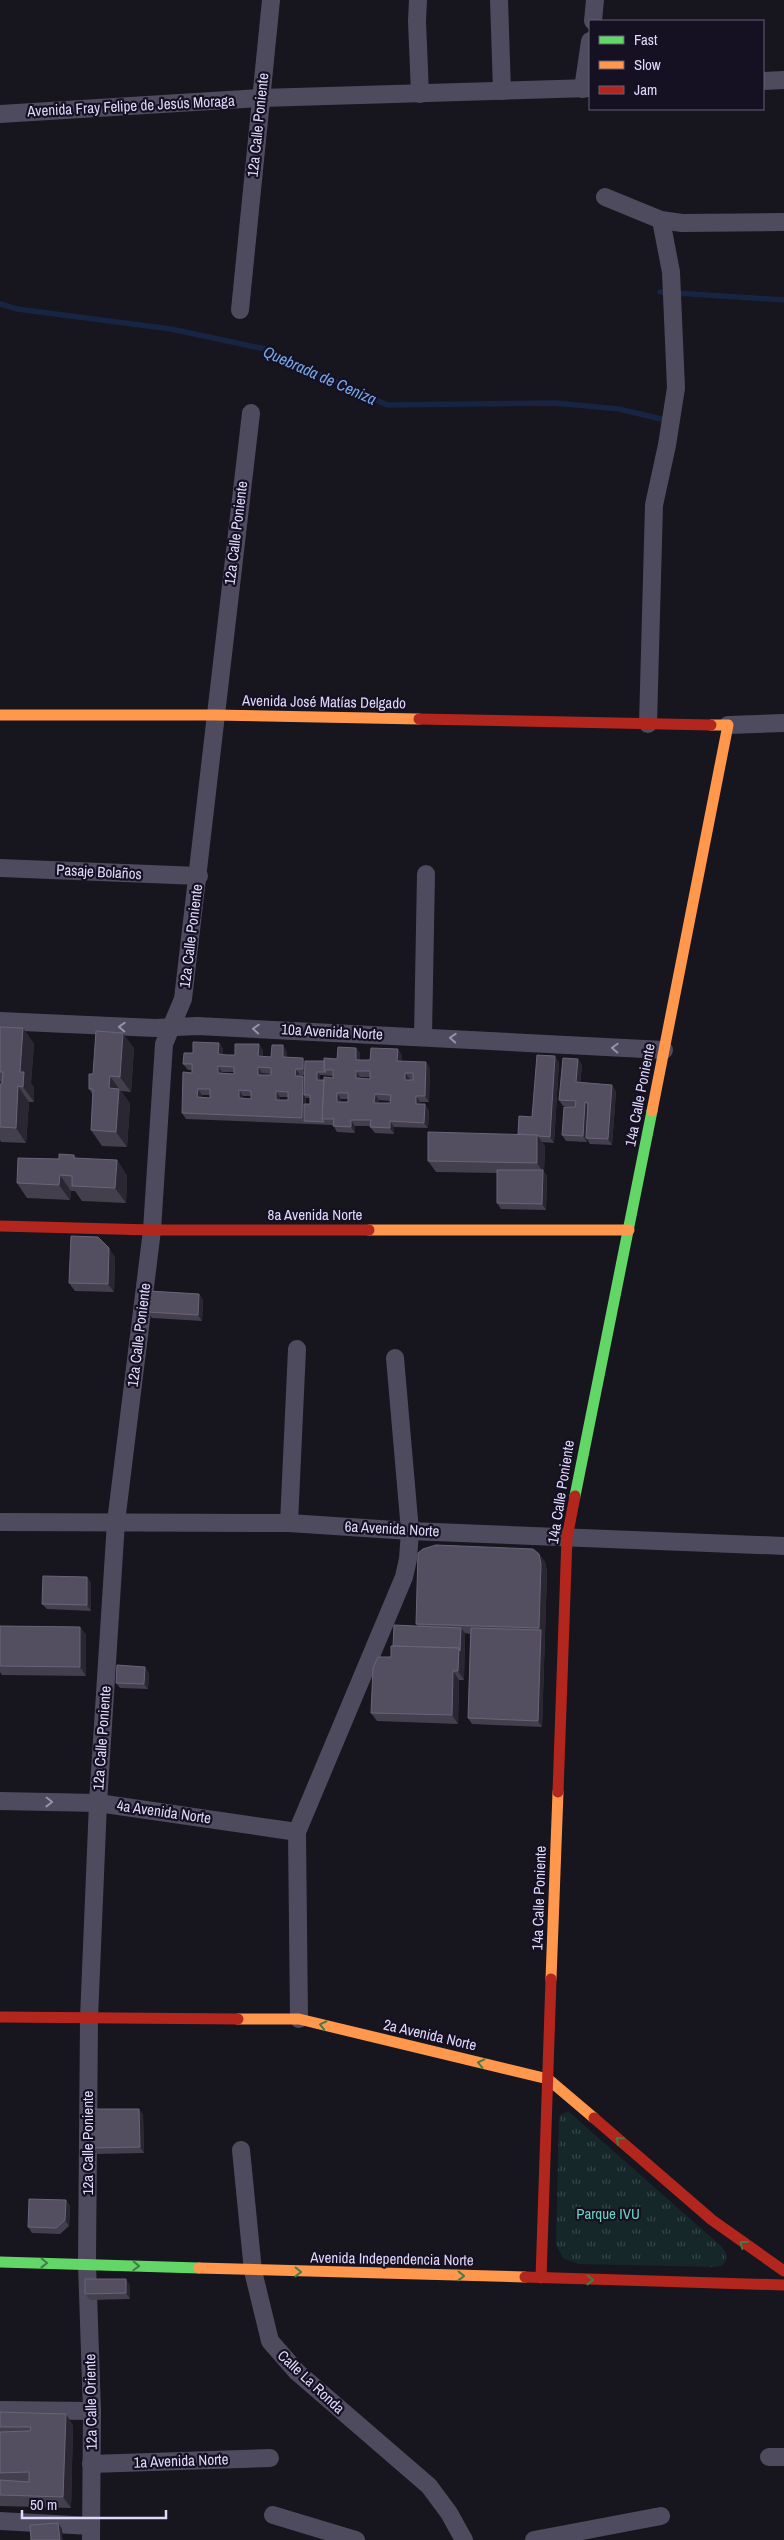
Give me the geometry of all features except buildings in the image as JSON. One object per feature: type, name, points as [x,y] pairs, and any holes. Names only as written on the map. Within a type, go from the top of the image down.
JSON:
[{"type":"street","name":"12a Calle Poniente","points":[[240,310],[271,0]]},
{"type":"street","points":[[418,0],[420,94]]},
{"type":"street","points":[[499,0],[502,91]]},
{"type":"street","points":[[593,20],[595,0]]},
{"type":"street","points":[[587,89],[589,57]]},
{"type":"street","points":[[764,80],[784,80]]},
{"type":"street","name":"Avenida Fray Felipe de Jesús Moraga","points":[[0,114],[261,98],[587,89]]},
{"type":"street","points":[[605,197],[661,220],[682,223],[784,222]]},
{"type":"street","points":[[648,724],[654,505],[668,446],[676,388],[672,272],[661,220]]},
{"type":"street","name":"12a Calle Poniente","points":[[87,2264],[89,2018],[98,1803],[116,1522],[152,1230],[164,1044],[183,999],[199,876],[214,715],[250,413]]},
{"type":"street","name":"Avenida José Matías Delgado","points":[[0,715],[214,715],[728,725]]},
{"type":"street","points":[[728,725],[784,723]]},
{"type":"street","name":"14a Calle Poniente","points":[[541,2278],[567,1538],[589,1416],[629,1230],[728,725]]},
{"type":"street","name":"Pasaje Bolaños","points":[[0,868],[199,876]]},
{"type":"street","points":[[423,1036],[426,874]]},
{"type":"street","name":"10a Avenida Norte","points":[[0,1021],[170,1028],[197,1026],[423,1036],[664,1050]]},
{"type":"street","name":"8a Avenida Norte","points":[[0,1226],[152,1230],[629,1230]]},
{"type":"street","points":[[289,1523],[297,1349]]},
{"type":"street","points":[[299,2019],[297,1832],[404,1577],[408,1559],[410,1531],[396,1358]]},
{"type":"street","name":"6a Avenida Norte","points":[[0,1522],[289,1523],[410,1531],[784,1546]]},
{"type":"street","name":"4a Avenida Norte","points":[[0,1801],[98,1803],[297,1832]]},
{"type":"street","name":"2a Avenida Norte","points":[[0,2017],[299,2019],[548,2079],[712,2220],[784,2271]]},
{"type":"street","name":"Calle La Ronda","points":[[241,2150],[253,2271],[270,2341],[297,2372],[429,2486],[449,2513],[464,2540]]},
{"type":"street","name":"Avenida Independencia Norte","points":[[0,2262],[253,2271],[784,2285]]},
{"type":"street","name":"12a Calle Oriente","points":[[87,2264],[92,2411],[91,2533]]},
{"type":"street","points":[[0,2410],[92,2411]]},
{"type":"street","name":"1a Avenida Norte","points":[[92,2464],[270,2458]]},
{"type":"street","points":[[273,2515],[356,2540]]},
{"type":"street","points":[[534,2540],[661,2516]]},
{"type":"street","points":[[0,2522],[91,2533]]},
{"type":"green space","name":"Parque IVU","points":[[568,2111],[721,2246],[726,2255],[723,2265],[715,2267],[578,2264],[563,2258],[556,2244],[559,2119],[560,2115]]},
{"type":"waterway","name":"Quebrada de Ceniza","points":[[660,292],[784,300]]},
{"type":"waterway","name":"Quebrada de Ceniza","points":[[0,304],[17,309],[171,329],[265,349],[387,405],[555,403],[619,409],[670,421]]},
{"type":"traffic: fast","points":[[575,1496],[652,1111]]},
{"type":"traffic: fast","points":[[0,2262],[199,2268]]},
{"type":"traffic: slow","points":[[0,715],[214,715],[419,719]]},
{"type":"traffic: slow","points":[[652,1111],[728,725],[711,725]]},
{"type":"traffic: slow","points":[[369,1230],[629,1230]]},
{"type":"traffic: slow","points":[[551,1979],[558,1792]]},
{"type":"traffic: slow","points":[[238,2019],[299,2019],[548,2079],[594,2118]]},
{"type":"traffic: slow","points":[[199,2268],[525,2277]]},
{"type":"traffic: jam","points":[[419,719],[711,725]]},
{"type":"traffic: jam","points":[[0,1226],[152,1230],[369,1230]]},
{"type":"traffic: jam","points":[[558,1792],[567,1538],[575,1496]]},
{"type":"traffic: jam","points":[[541,2278],[551,1979]]},
{"type":"traffic: jam","points":[[0,2017],[238,2019]]},
{"type":"traffic: jam","points":[[594,2118],[712,2220],[784,2271]]},
{"type":"traffic: jam","points":[[525,2277],[784,2285]]}]
